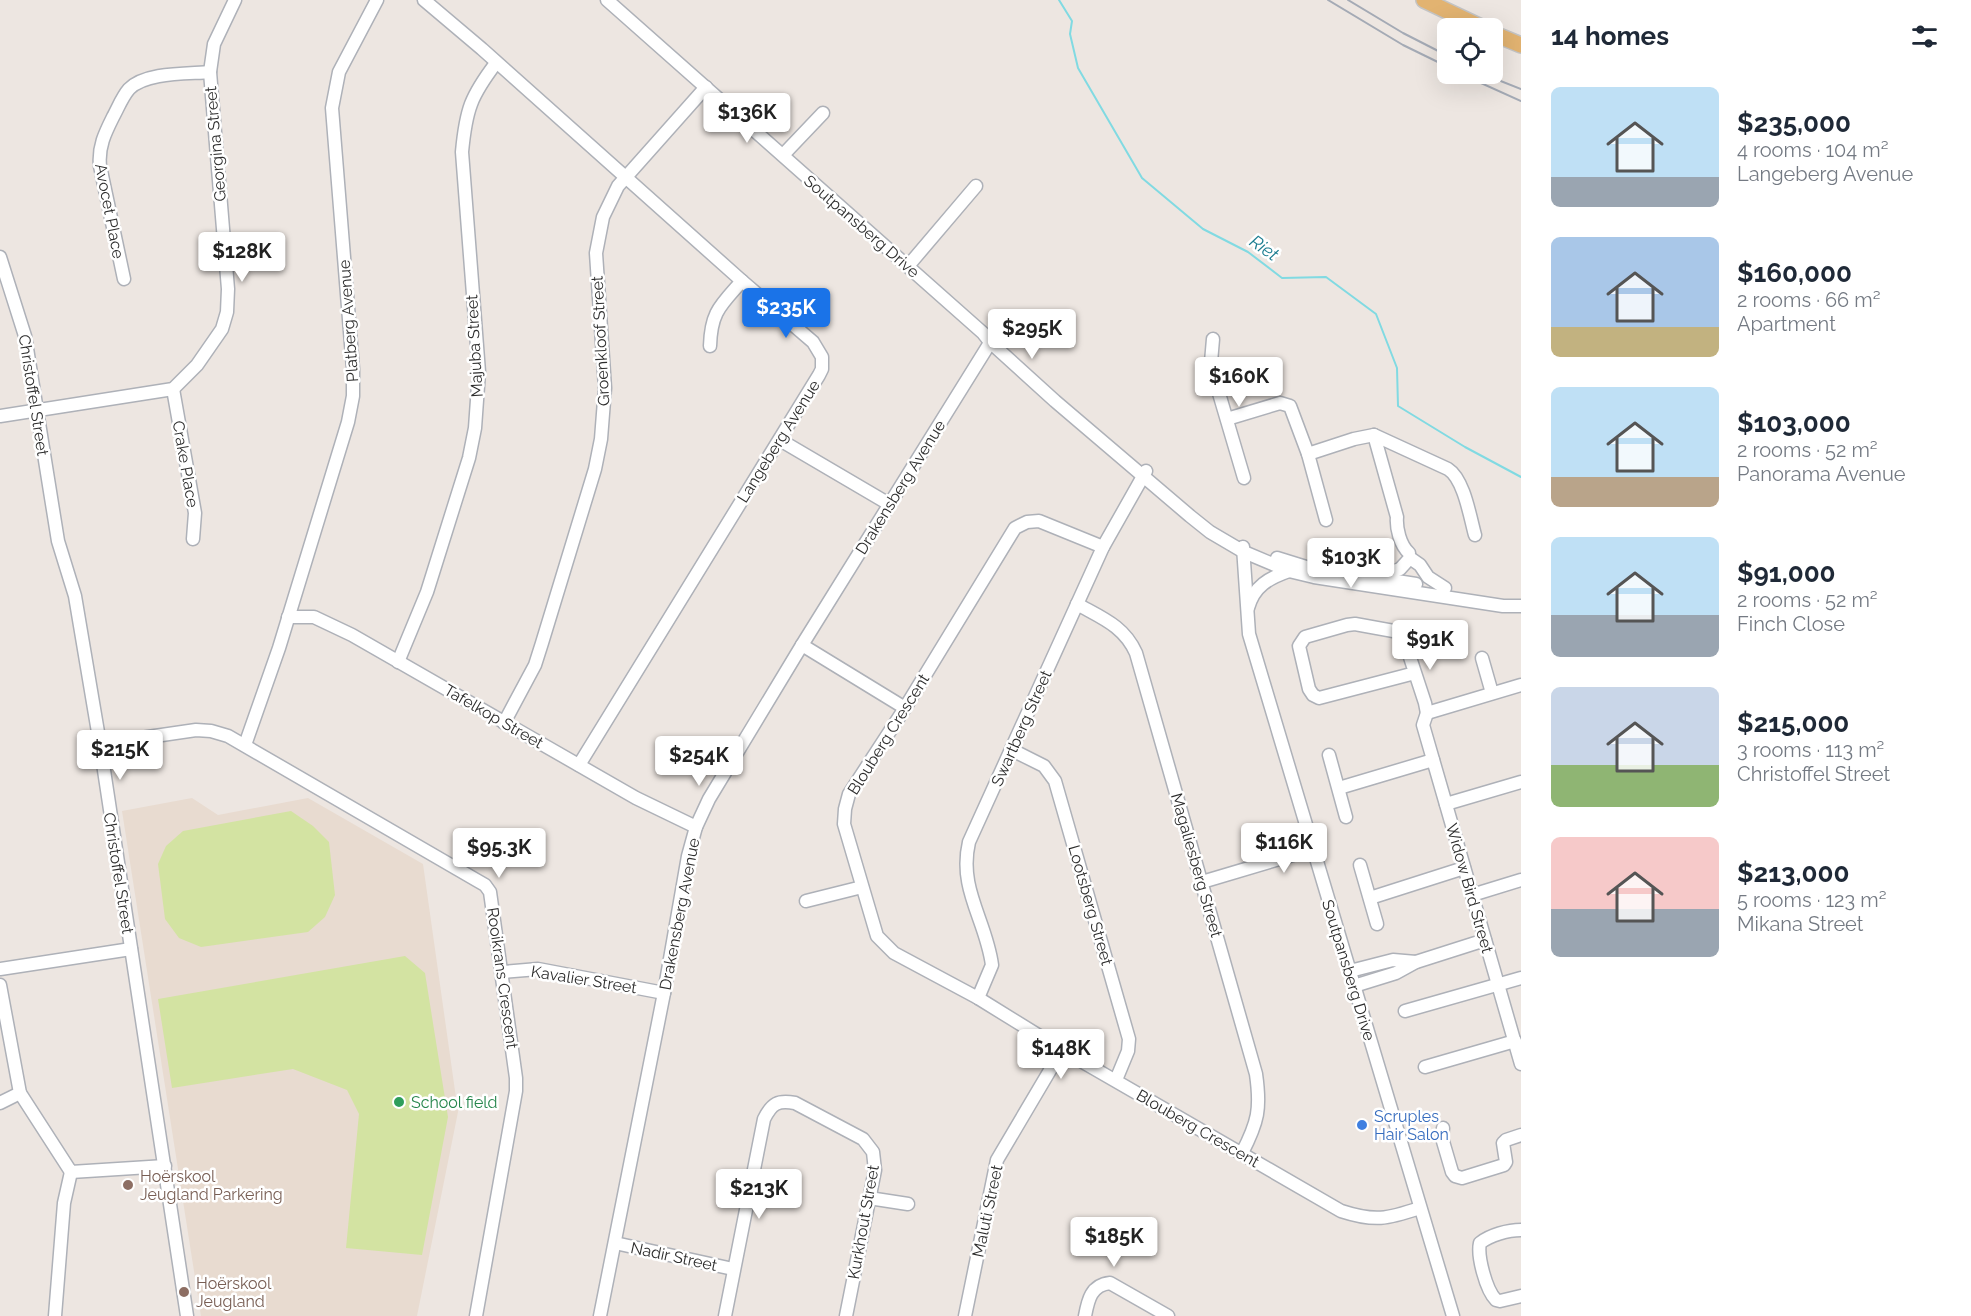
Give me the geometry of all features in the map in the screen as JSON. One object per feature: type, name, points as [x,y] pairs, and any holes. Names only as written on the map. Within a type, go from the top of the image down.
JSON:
[{"type":"main road","points":[[1424,0],[1462,18]]},
{"type":"main road","points":[[1503,38],[1521,45]]},
{"type":"street","name":"Georgina Street","points":[[173,389],[197,365],[215,342],[227,312],[228,289],[210,72],[214,44],[235,0]]},
{"type":"street","name":"Platberg Avenue","points":[[245,745],[288,617],[348,422],[353,369],[332,108],[339,72],[377,0]]},
{"type":"street","name":"Langeberg Avenue","points":[[424,0],[813,342],[822,357],[822,369],[819,375],[579,765]]},
{"type":"street","name":"Soutpansberg Drive","points":[[607,0],[988,337],[1054,392],[1202,526],[1224,541],[1243,547]]},
{"type":"street","name":"Majuba Street","points":[[398,662],[427,592],[474,438],[479,372],[462,152],[471,99],[496,63]]},
{"type":"street","name":"Avocet Place","points":[[124,279],[100,165],[100,151],[104,135],[124,95],[134,85],[157,77],[210,72]]},
{"type":"street","name":"Groenkloof Street","points":[[504,723],[535,665],[598,457],[605,388],[596,264],[597,242],[608,204],[625,178],[706,87]]},
{"type":"street","points":[[783,155],[823,113]]},
{"type":"street","points":[[908,266],[976,186]]},
{"type":"street","name":"Christoffel Street","points":[[0,257],[25,336],[58,541],[75,596],[188,1316]]},
{"type":"street","points":[[710,346],[715,314],[742,281]]},
{"type":"street","name":"Drakensberg Avenue","points":[[600,1316],[664,993],[688,856],[696,827],[709,799],[988,337]]},
{"type":"street","points":[[1213,339],[1211,362],[1244,478]]},
{"type":"street","points":[[0,416],[173,389]]},
{"type":"street","name":"Crake Place","points":[[173,389],[195,513],[193,539]]},
{"type":"street","points":[[1227,419],[1280,403],[1286,404],[1293,410],[1326,520]]},
{"type":"street","points":[[1308,454],[1374,435],[1453,472],[1459,482],[1475,535]]},
{"type":"street","points":[[1374,435],[1397,517],[1410,538],[1412,549],[1406,587]]},
{"type":"street","points":[[780,440],[889,504]]},
{"type":"street","name":"Soutpansberg Drive","points":[[1145,473],[1243,547]]},
{"type":"street","name":"Swartberg Street","points":[[978,998],[992,965],[966,875],[969,842],[1103,547],[1145,473]]},
{"type":"street","name":"Blouberg Crescent","points":[[1103,547],[1039,521],[1027,522],[1015,528],[905,708],[849,794],[844,824],[877,936],[894,953],[978,998],[1062,1050],[1242,1153],[1324,1203],[1357,1216],[1384,1219],[1420,1208]]},
{"type":"street","points":[[1224,541],[1235,554],[1244,571]]},
{"type":"street","name":"Soutpansberg Drive","points":[[1243,547],[1249,634],[1452,1316]]},
{"type":"street","points":[[1243,547],[1289,571],[1323,579],[1406,587],[1445,588],[1491,597],[1517,606]]},
{"type":"street","points":[[1243,547],[1306,567],[1376,577],[1406,587],[1503,606],[1517,606]]},
{"type":"street","points":[[1376,577],[1395,572],[1410,555]]},
{"type":"street","points":[[1410,555],[1428,577],[1445,588]]},
{"type":"street","points":[[1247,614],[1254,592],[1260,585],[1268,579],[1289,571]]},
{"type":"street","name":"Magaliesberg Street","points":[[1077,604],[1119,628],[1126,634],[1136,653],[1256,1074],[1259,1096],[1258,1114],[1242,1153]]},
{"type":"street","name":"Tafelkop Street","points":[[288,617],[303,616],[325,621],[636,798],[696,827]]},
{"type":"street","name":"Widow Bird Street","points":[[1415,673],[1319,698],[1312,695],[1309,689],[1299,646],[1305,638],[1355,624],[1393,630],[1403,636],[1415,673],[1427,713],[1423,725],[1521,1064]]},
{"type":"street","points":[[802,645],[905,708]]},
{"type":"street","points":[[1482,658],[1492,693]]},
{"type":"street","points":[[1427,713],[1521,685]]},
{"type":"street","name":"Rooikrans Crescent","points":[[100,744],[196,730],[228,736],[485,885],[490,892],[503,972],[516,1091],[476,1316]]},
{"type":"street","name":"Lootsberg Street","points":[[1012,750],[1044,766],[1055,781],[1129,1040],[1128,1051],[1116,1080]]},
{"type":"street","points":[[1329,755],[1346,817]]},
{"type":"street","points":[[1339,788],[1433,760]]},
{"type":"street","points":[[1446,804],[1521,782]]},
{"type":"street","points":[[1203,885],[1314,852]]},
{"type":"street","points":[[1360,865],[1377,924]]},
{"type":"street","points":[[1370,898],[1464,868]]},
{"type":"street","points":[[1472,895],[1521,880]]},
{"type":"street","points":[[806,902],[862,887]]},
{"type":"street","points":[[1354,986],[1396,973],[1416,962],[1485,940]]},
{"type":"street","points":[[0,969],[131,949]]},
{"type":"street","points":[[1350,971],[1393,960],[1416,962]]},
{"type":"street","name":"Kavalier Street","points":[[503,972],[538,969],[664,993]]},
{"type":"street","points":[[1405,1011],[1521,978]]},
{"type":"street","points":[[0,985],[20,1093],[70,1172],[64,1203],[54,1316]]},
{"type":"street","points":[[1425,1067],[1515,1041]]},
{"type":"street","name":"Maluti Street","points":[[964,1316],[997,1160],[1062,1050]]},
{"type":"street","points":[[0,1103],[20,1093]]},
{"type":"street","name":"Kurkhout Street","points":[[733,1269],[764,1119],[769,1108],[776,1103],[786,1101],[795,1103],[863,1139],[870,1146],[875,1159],[846,1316]]},
{"type":"street","points":[[1443,1128],[1443,1138],[1452,1172],[1455,1176],[1462,1178],[1501,1168],[1506,1162],[1503,1143],[1521,1135]]},
{"type":"street","points":[[70,1172],[165,1166]]},
{"type":"street","points":[[869,1198],[908,1204]]},
{"type":"street","points":[[1521,1230],[1511,1230],[1484,1240],[1480,1243],[1479,1254],[1489,1289],[1496,1300],[1521,1296]]},
{"type":"street","name":"Nadir Street","points":[[615,1244],[733,1269]]},
{"type":"street","points":[[724,1316],[733,1269]]},
{"type":"street","points":[[1085,1316],[1091,1294],[1096,1287],[1110,1283],[1168,1316]]},
{"type":"shaded area","name":"Hoërskool Jeugland","points":[[192,798],[218,815],[308,798],[423,864],[458,1112],[417,1316],[201,1316],[122,811]]},
{"type":"green space","points":[[291,811],[313,826],[329,842],[335,895],[325,917],[308,932],[201,947],[179,938],[165,919],[158,864],[166,846],[183,831]]},
{"type":"green space","name":"School field","points":[[405,956],[425,973],[448,1117],[422,1255],[346,1248],[359,1114],[347,1090],[293,1069],[172,1088],[158,999]]},
{"type":"waterway","name":"Riet","points":[[1059,0],[1072,21],[1070,34],[1078,68],[1142,178],[1203,229],[1248,252],[1282,278],[1326,277],[1376,314],[1397,368],[1398,406],[1465,447],[1521,477]]},
{"type":"railway","points":[[1328,0],[1403,45],[1437,62]]},
{"type":"railway","points":[[1348,0],[1437,50]]},
{"type":"railway","points":[[1503,82],[1521,89]]},
{"type":"railway","points":[[1483,84],[1521,101]]},
{"type":"place","name":"School field","points":[[399,1102]]},
{"type":"place","name":"Scruples Hair Salon","points":[[1362,1125]]},
{"type":"place","name":"Hoërskool Jeugland Parkering","points":[[128,1185]]},
{"type":"place","name":"Hoërskool Jeugland","points":[[184,1292]]}]
